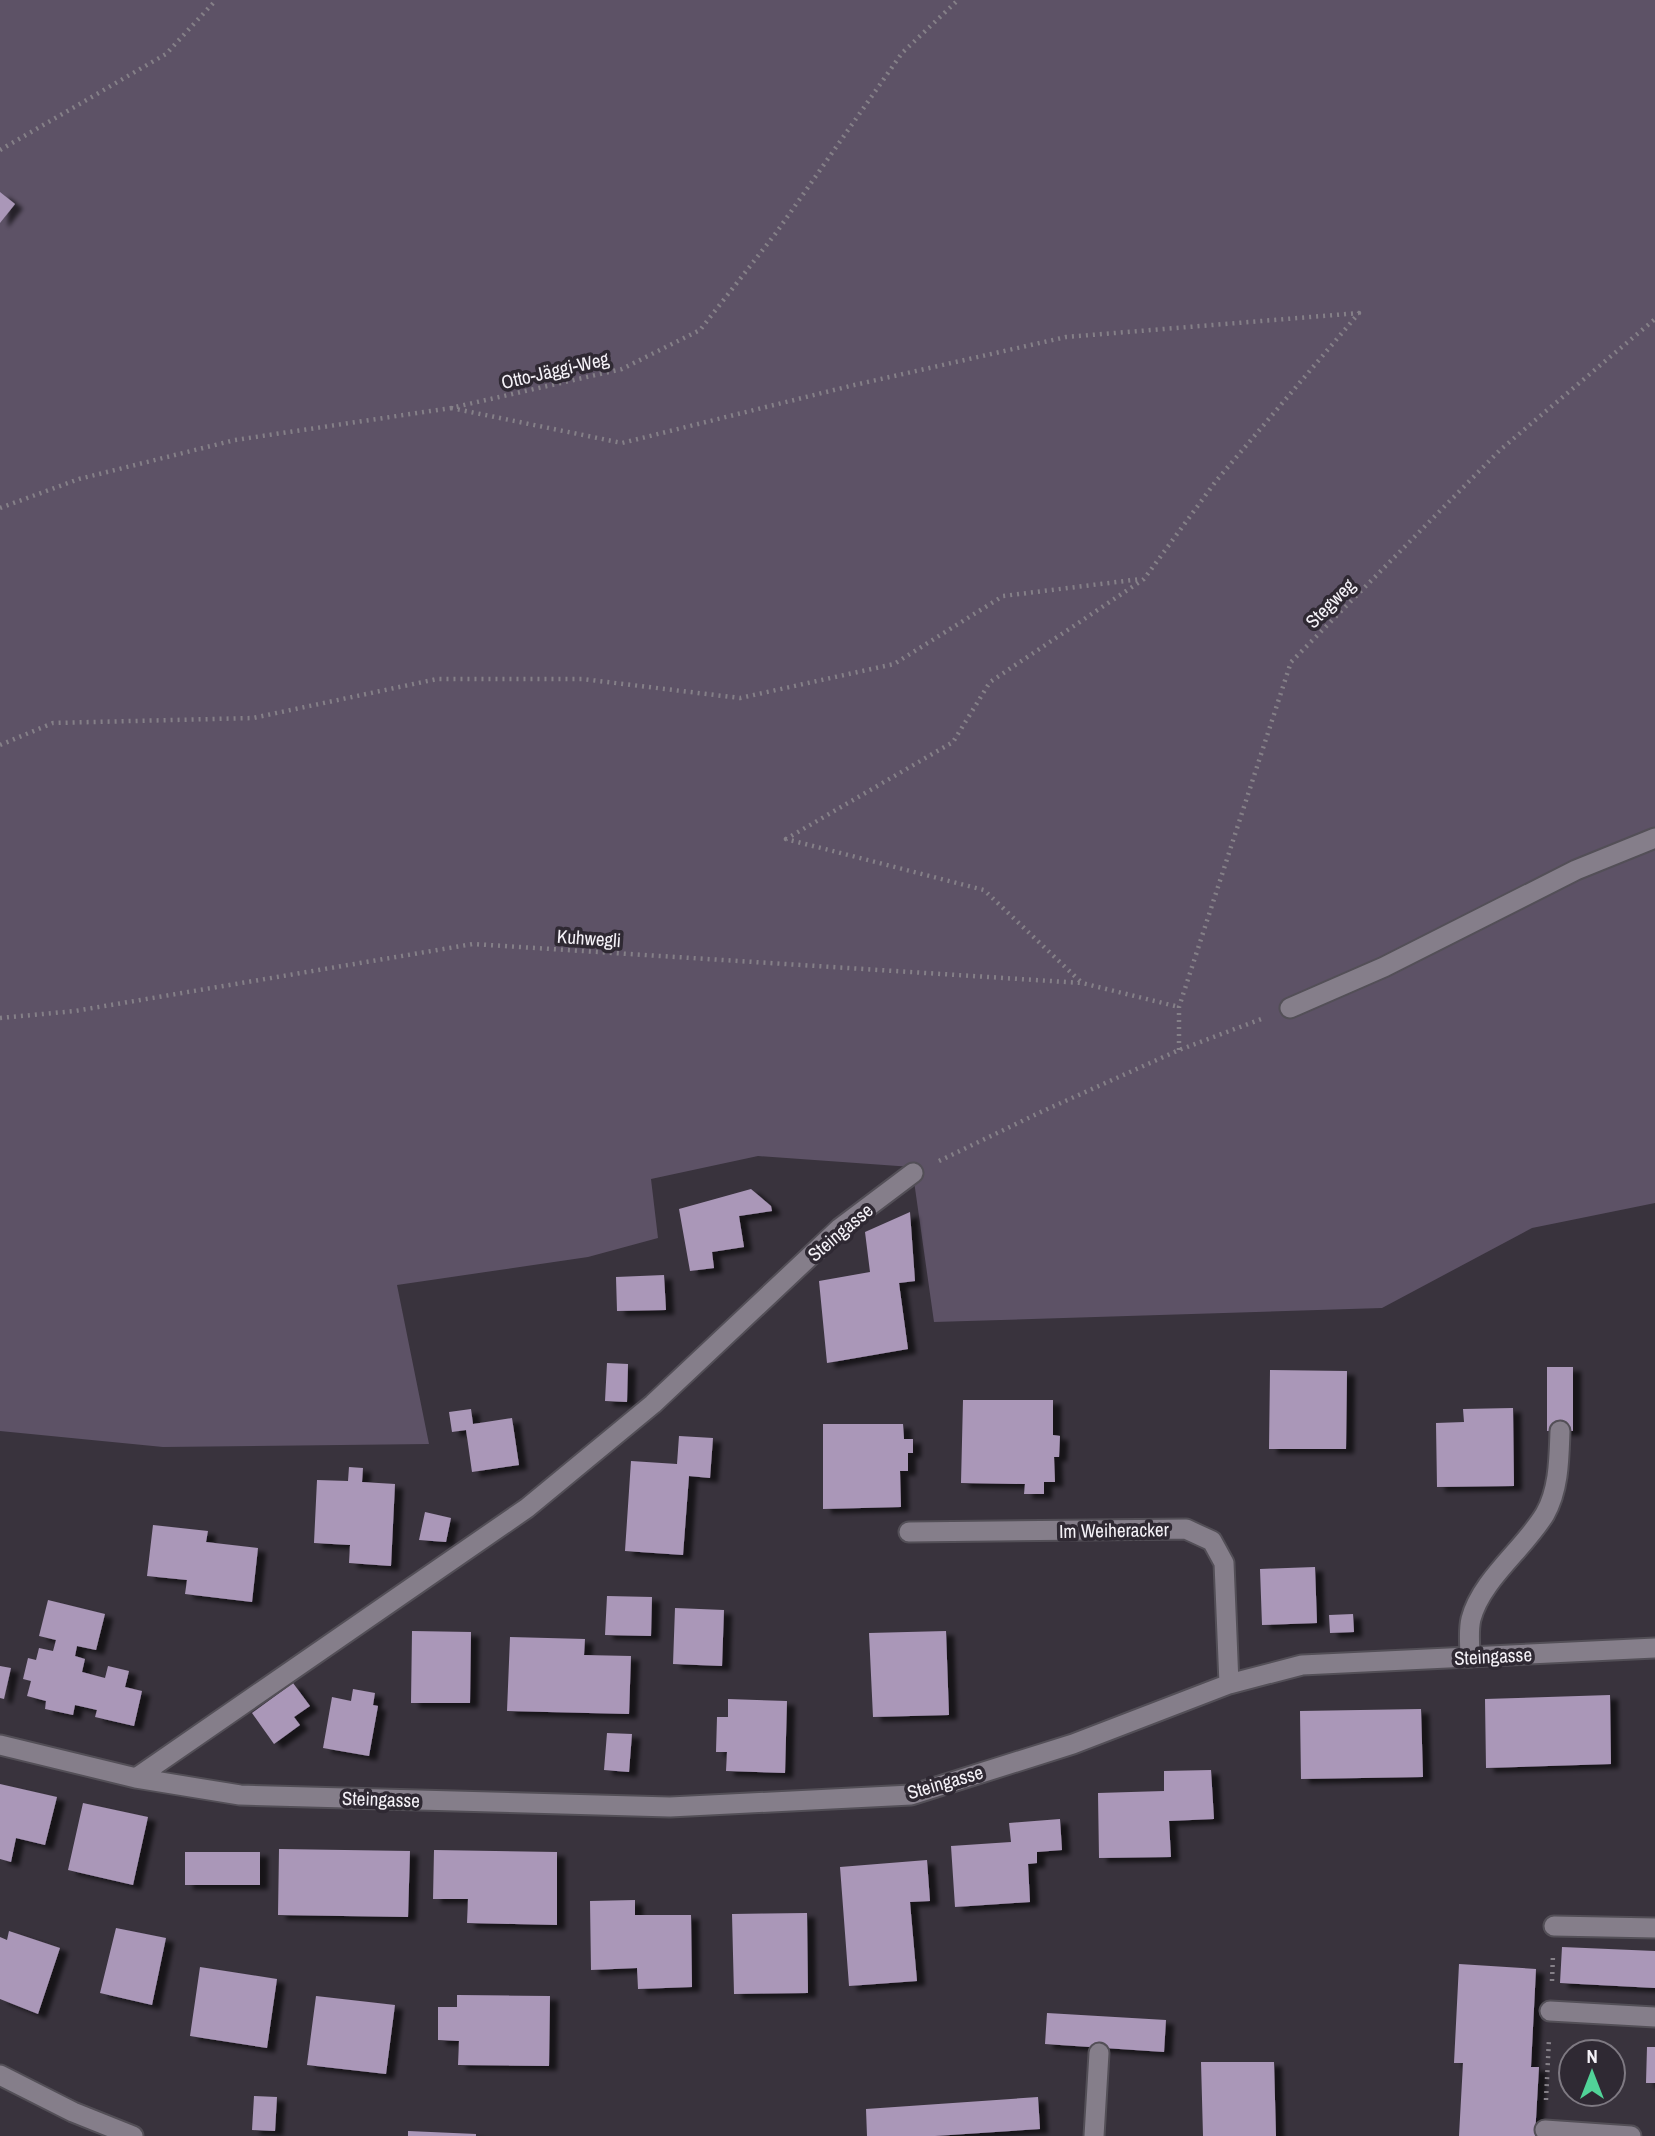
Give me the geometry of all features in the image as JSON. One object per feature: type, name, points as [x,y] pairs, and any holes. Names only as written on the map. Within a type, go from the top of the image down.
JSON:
[{"type":"street","points":[[1290,1008],[1384,967],[1576,870],[1655,838]]},
{"type":"street","name":"Steingasse","points":[[136,1778],[527,1508],[653,1404],[840,1228],[913,1173]]},
{"type":"street","points":[[1470,1657],[1470,1621],[1478,1600],[1545,1514],[1553,1494],[1559,1460],[1560,1430]]},
{"type":"street","name":"Im Weiheracker","points":[[909,1532],[1186,1529],[1212,1541],[1224,1563],[1229,1684]]},
{"type":"street","name":"Steingasse","points":[[0,1745],[136,1778],[240,1795],[670,1807],[911,1795],[1073,1744],[1229,1684],[1302,1665],[1655,1648]]},
{"type":"street","points":[[1554,1926],[1655,1928]]},
{"type":"street","points":[[1550,2011],[1655,2017]]},
{"type":"street","points":[[1094,2136],[1099,2053]]},
{"type":"street","points":[[0,2075],[73,2112],[132,2136]]},
{"type":"street","points":[[1545,2130],[1631,2136]]},
{"type":"path","points":[[0,150],[166,54],[216,0]]},
{"type":"path","name":"Otto-Jäggi-Weg","points":[[0,508],[79,480],[235,440],[451,408],[622,369],[700,330],[776,233],[902,53],[958,0]]},
{"type":"path","points":[[451,408],[622,443],[850,386],[1066,337],[1359,313],[1216,481],[1144,579],[990,682],[953,742],[786,839],[984,890],[1082,983]]},
{"type":"path","name":"Stegweg","points":[[1179,1050],[1180,1007],[1291,662],[1500,450],[1655,319]]},
{"type":"path","points":[[0,745],[53,723],[253,718],[437,679],[582,679],[740,698],[894,664],[1003,596],[1144,579]]},
{"type":"path","name":"Kuhwegli","points":[[0,1018],[75,1011],[473,944],[1082,983],[1180,1007]]},
{"type":"path","points":[[913,1173],[1179,1050],[1290,1008]]},
{"type":"shaded area","points":[[0,0],[1655,0],[1655,1203],[1532,1228],[1382,1308],[934,1322],[912,1167],[758,1156],[651,1179],[658,1238],[588,1257],[397,1285],[429,1444],[163,1447],[0,1431]]},
{"type":"building","points":[[0,192],[15,204],[0,223]]},
{"type":"building","points":[[751,1189],[771,1206],[772,1211],[739,1216],[744,1247],[712,1252],[714,1268],[690,1271],[679,1209]]},
{"type":"building","points":[[910,1212],[915,1281],[899,1283],[908,1349],[827,1363],[819,1281],[870,1272],[865,1232]]},
{"type":"building","points":[[664,1275],[666,1310],[617,1311],[616,1277]]},
{"type":"building","points":[[607,1363],[628,1364],[627,1402],[605,1401]]},
{"type":"building","points":[[1547,1367],[1573,1367],[1573,1431],[1547,1431]]},
{"type":"building","points":[[1270,1370],[1347,1371],[1346,1449],[1269,1449]]},
{"type":"building","points":[[963,1400],[1053,1400],[1053,1435],[1060,1436],[1059,1457],[1054,1457],[1055,1482],[1044,1482],[1044,1494],[1024,1494],[1025,1484],[961,1483]]},
{"type":"building","points":[[1513,1408],[1514,1486],[1437,1487],[1436,1423],[1464,1422],[1463,1409]]},
{"type":"building","points":[[471,1409],[473,1424],[512,1418],[519,1465],[472,1472],[466,1430],[452,1432],[449,1412]]},
{"type":"building","points":[[823,1424],[903,1424],[904,1439],[913,1439],[913,1453],[908,1453],[908,1471],[900,1471],[901,1507],[823,1509]]},
{"type":"building","points":[[679,1436],[713,1438],[710,1478],[689,1476],[683,1555],[625,1551],[631,1461],[677,1464]]},
{"type":"building","points":[[349,1467],[363,1468],[362,1482],[395,1484],[391,1566],[349,1563],[350,1545],[314,1543],[317,1480],[348,1481]]},
{"type":"building","points":[[425,1512],[451,1518],[446,1542],[419,1540]]},
{"type":"building","points":[[153,1525],[208,1531],[206,1542],[258,1548],[252,1602],[185,1594],[187,1580],[147,1576]]},
{"type":"building","points":[[1315,1567],[1317,1623],[1262,1625],[1260,1569]]},
{"type":"building","points":[[607,1596],[652,1597],[651,1636],[605,1635]]},
{"type":"building","points":[[48,1600],[105,1614],[96,1650],[77,1646],[75,1656],[85,1659],[82,1672],[105,1678],[108,1666],[129,1671],[125,1687],[142,1691],[134,1726],[95,1717],[97,1710],[75,1705],[73,1715],[45,1709],[46,1701],[27,1696],[31,1681],[23,1679],[28,1658],[36,1660],[39,1648],[53,1651],[56,1640],[39,1636]]},
{"type":"building","points":[[675,1608],[724,1610],[722,1666],[673,1664]]},
{"type":"building","points":[[1353,1614],[1354,1632],[1330,1633],[1329,1615]]},
{"type":"building","points":[[412,1631],[471,1632],[470,1703],[411,1703]]},
{"type":"building","points":[[946,1631],[949,1715],[873,1717],[869,1633]]},
{"type":"building","points":[[510,1637],[585,1639],[584,1655],[631,1656],[629,1714],[507,1711]]},
{"type":"building","points":[[0,1666],[11,1668],[4,1699],[0,1698]]},
{"type":"building","points":[[293,1683],[310,1706],[294,1717],[300,1725],[274,1744],[252,1713]]},
{"type":"building","points":[[353,1689],[375,1693],[373,1705],[378,1706],[369,1756],[323,1748],[332,1697],[351,1701]]},
{"type":"building","points":[[1610,1695],[1611,1764],[1486,1768],[1485,1699]]},
{"type":"building","points":[[728,1699],[787,1701],[785,1773],[726,1771],[727,1752],[716,1752],[717,1717],[728,1717]]},
{"type":"building","points":[[1421,1709],[1423,1777],[1301,1779],[1300,1711]]},
{"type":"building","points":[[607,1733],[632,1734],[629,1772],[604,1770]]},
{"type":"building","points":[[1211,1770],[1214,1819],[1169,1821],[1171,1857],[1099,1858],[1098,1793],[1164,1791],[1164,1771]]},
{"type":"building","points":[[0,1784],[57,1797],[45,1845],[16,1838],[11,1862],[0,1859]]},
{"type":"building","points":[[83,1803],[148,1817],[133,1885],[68,1870]]},
{"type":"building","points":[[1060,1819],[1062,1850],[1037,1852],[1037,1863],[1028,1864],[1030,1902],[955,1907],[951,1846],[1011,1842],[1009,1823]]},
{"type":"building","points":[[279,1849],[410,1851],[408,1917],[278,1915]]},
{"type":"building","points":[[434,1850],[557,1852],[557,1925],[467,1923],[468,1899],[433,1899]]},
{"type":"building","points":[[185,1852],[260,1852],[260,1885],[185,1885]]},
{"type":"building","points":[[927,1860],[930,1901],[910,1902],[917,1981],[849,1986],[840,1867]]},
{"type":"building","points":[[635,1900],[635,1915],[691,1915],[692,1987],[638,1989],[637,1968],[591,1970],[590,1901]]},
{"type":"building","points":[[807,1913],[808,1993],[734,1994],[732,1914]]},
{"type":"building","points":[[116,1928],[166,1938],[152,2005],[100,1993]]},
{"type":"building","points":[[9,1931],[60,1948],[38,2014],[0,1999],[0,1937],[7,1940]]},
{"type":"building","points":[[1562,1947],[1655,1951],[1655,1988],[1560,1983]]},
{"type":"building","points":[[1459,1964],[1536,1969],[1531,2067],[1539,2067],[1535,2136],[1459,2136],[1463,2063],[1454,2063]]},
{"type":"building","points":[[200,1967],[277,1979],[267,2048],[190,2036]]},
{"type":"building","points":[[457,1995],[550,1996],[549,2066],[458,2065],[459,2041],[438,2040],[438,2007],[457,2007]]},
{"type":"building","points":[[316,1996],[395,2005],[386,2074],[307,2065]]},
{"type":"building","points":[[1047,2013],[1166,2020],[1164,2052],[1045,2044]]},
{"type":"building","points":[[1647,2047],[1655,2047],[1655,2083],[1646,2083]]},
{"type":"building","points":[[1201,2062],[1274,2062],[1276,2136],[1203,2136]]},
{"type":"building","points":[[254,2096],[277,2097],[275,2131],[252,2130]]},
{"type":"building","points":[[1038,2097],[1040,2129],[935,2136],[867,2136],[866,2109]]},
{"type":"building","points":[[408,2131],[476,2134],[476,2136],[408,2136]]}]
